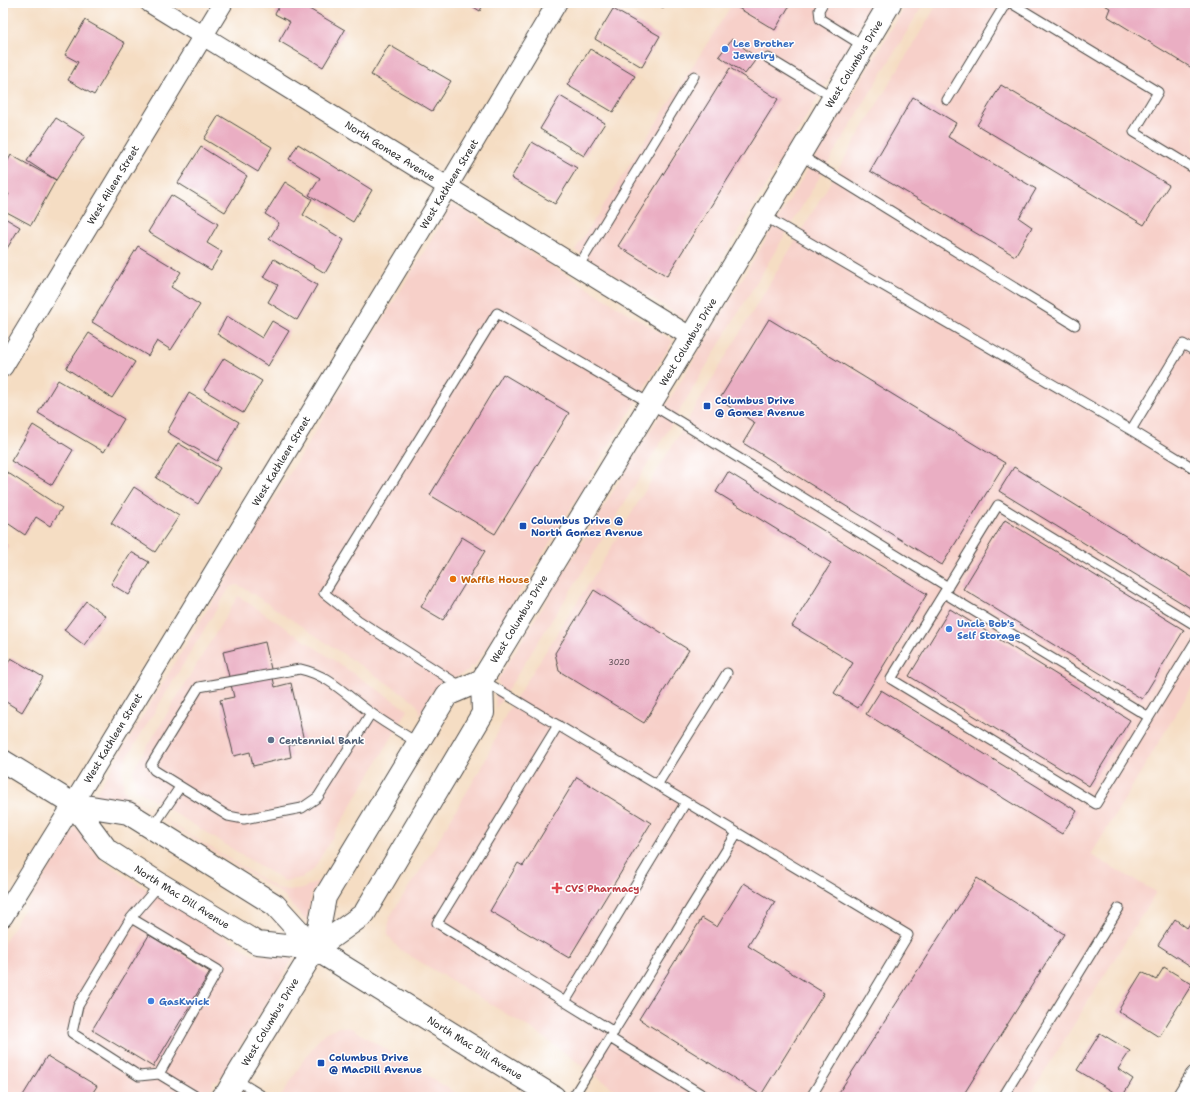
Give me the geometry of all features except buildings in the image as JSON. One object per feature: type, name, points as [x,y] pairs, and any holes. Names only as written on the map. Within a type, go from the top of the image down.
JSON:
[{"type":"main road","name":"West Columbus Drive","points":[[227,1092],[315,949],[325,897],[447,695],[473,684],[651,404],[865,47],[885,5]]},
{"type":"main road","name":"West Columbus Drive","points":[[315,949],[364,914],[483,713],[473,684]]},
{"type":"main road","name":"North Mac Dill Avenue","points":[[3,761],[73,804],[107,850],[160,884],[258,943],[315,949]]},
{"type":"main road","name":"North Mac Dill Avenue","points":[[73,804],[128,813],[275,905],[315,949],[554,1097]]},
{"type":"street","name":"North Gomez Avenue","points":[[150,3],[448,186],[691,338]]},
{"type":"street","name":"West Aileen Street","points":[[3,367],[224,3]]},
{"type":"street","name":"West Kathleen Street","points":[[3,917],[448,186],[557,3]]},
{"type":"street","points":[[1182,1097],[1195,1076]]},
{"type":"lane","points":[[823,3],[819,10],[820,19],[865,47]]},
{"type":"lane","points":[[947,100],[1006,3]]},
{"type":"lane","points":[[1011,3],[1158,92],[1134,132],[1195,169]]},
{"type":"lane","points":[[768,58],[834,98]]},
{"type":"lane","points":[[578,267],[694,76]]},
{"type":"lane","points":[[800,155],[1075,325]]},
{"type":"lane","points":[[764,216],[1131,430],[1195,469]]},
{"type":"lane","points":[[811,1097],[908,936],[558,726],[473,684],[358,620],[324,593],[497,313],[651,404],[1149,718]]},
{"type":"lane","points":[[1131,430],[1183,344],[1195,351]]},
{"type":"lane","points":[[1195,625],[998,504],[891,679],[1096,804],[1195,642]]},
{"type":"lane","points":[[371,713],[318,798],[302,808],[244,819],[228,816],[154,770],[151,766],[199,687],[300,669],[308,670],[327,678],[371,713],[418,743]]},
{"type":"lane","points":[[657,785],[727,673]]},
{"type":"lane","points":[[558,726],[437,923],[564,1002],[706,1097]]},
{"type":"lane","points":[[152,828],[180,786]]},
{"type":"lane","points":[[564,1002],[686,802]]},
{"type":"lane","points":[[573,1097],[737,833]]},
{"type":"lane","points":[[160,884],[131,918],[78,1006],[72,1033],[139,1076],[158,1074],[197,1097]]},
{"type":"lane","points":[[1003,1097],[1119,908]]},
{"type":"lane","points":[[131,918],[218,970],[158,1074]]},
{"type":"lane","points":[[227,1092],[264,1097]]},
{"type":"shaded area","points":[[733,3],[874,3],[686,320],[575,250]]},
{"type":"shaded area","points":[[907,3],[924,3],[590,560],[496,708],[495,688],[500,687],[497,681],[709,335]]},
{"type":"shaded area","points":[[938,3],[1195,3],[1195,682],[1091,855],[1156,892],[1029,1097],[627,1097],[611,1087],[538,1033],[399,949],[388,935],[389,918],[418,874],[484,763],[506,714],[600,566]]},
{"type":"shaded area","points":[[453,204],[673,341],[474,667],[469,666],[469,671],[441,683],[436,687],[419,716],[420,710],[414,701],[244,588],[237,585],[228,590],[123,764],[122,771],[124,790],[130,798],[278,889],[287,891],[303,889],[320,880],[312,894],[306,921],[282,894],[134,802],[95,795]]},
{"type":"shaded area","name":"Centennial Bank","points":[[238,596],[408,710],[313,870],[301,878],[284,881],[136,789],[133,770]]},
{"type":"shaded area","points":[[75,827],[101,860],[251,953],[293,959],[218,1082],[213,1081],[213,1087],[196,1097],[3,1097],[3,944]]},
{"type":"shaded area","points":[[339,1027],[351,1028],[462,1097],[281,1097],[315,1044],[326,1032]]},
{"type":"place","name":"Lee Brother Jewelry","points":[[725,49]]},
{"type":"place","name":"Columbus Drive @ Gomez Avenue","points":[[707,406]]},
{"type":"place","name":"Columbus Drive @ North Gomez Avenue","points":[[523,526]]},
{"type":"place","name":"Waffle House","points":[[453,579]]},
{"type":"place","name":"Uncle Bob's Self Storage","points":[[949,629]]},
{"type":"place","name":"Centennial Bank","points":[[271,740]]},
{"type":"place","name":"CVS Pharmacy","points":[[557,888]]},
{"type":"place","name":"GasKwick","points":[[151,1001]]},
{"type":"place","name":"Columbus Drive @ MacDill Avenue","points":[[321,1063]]}]
